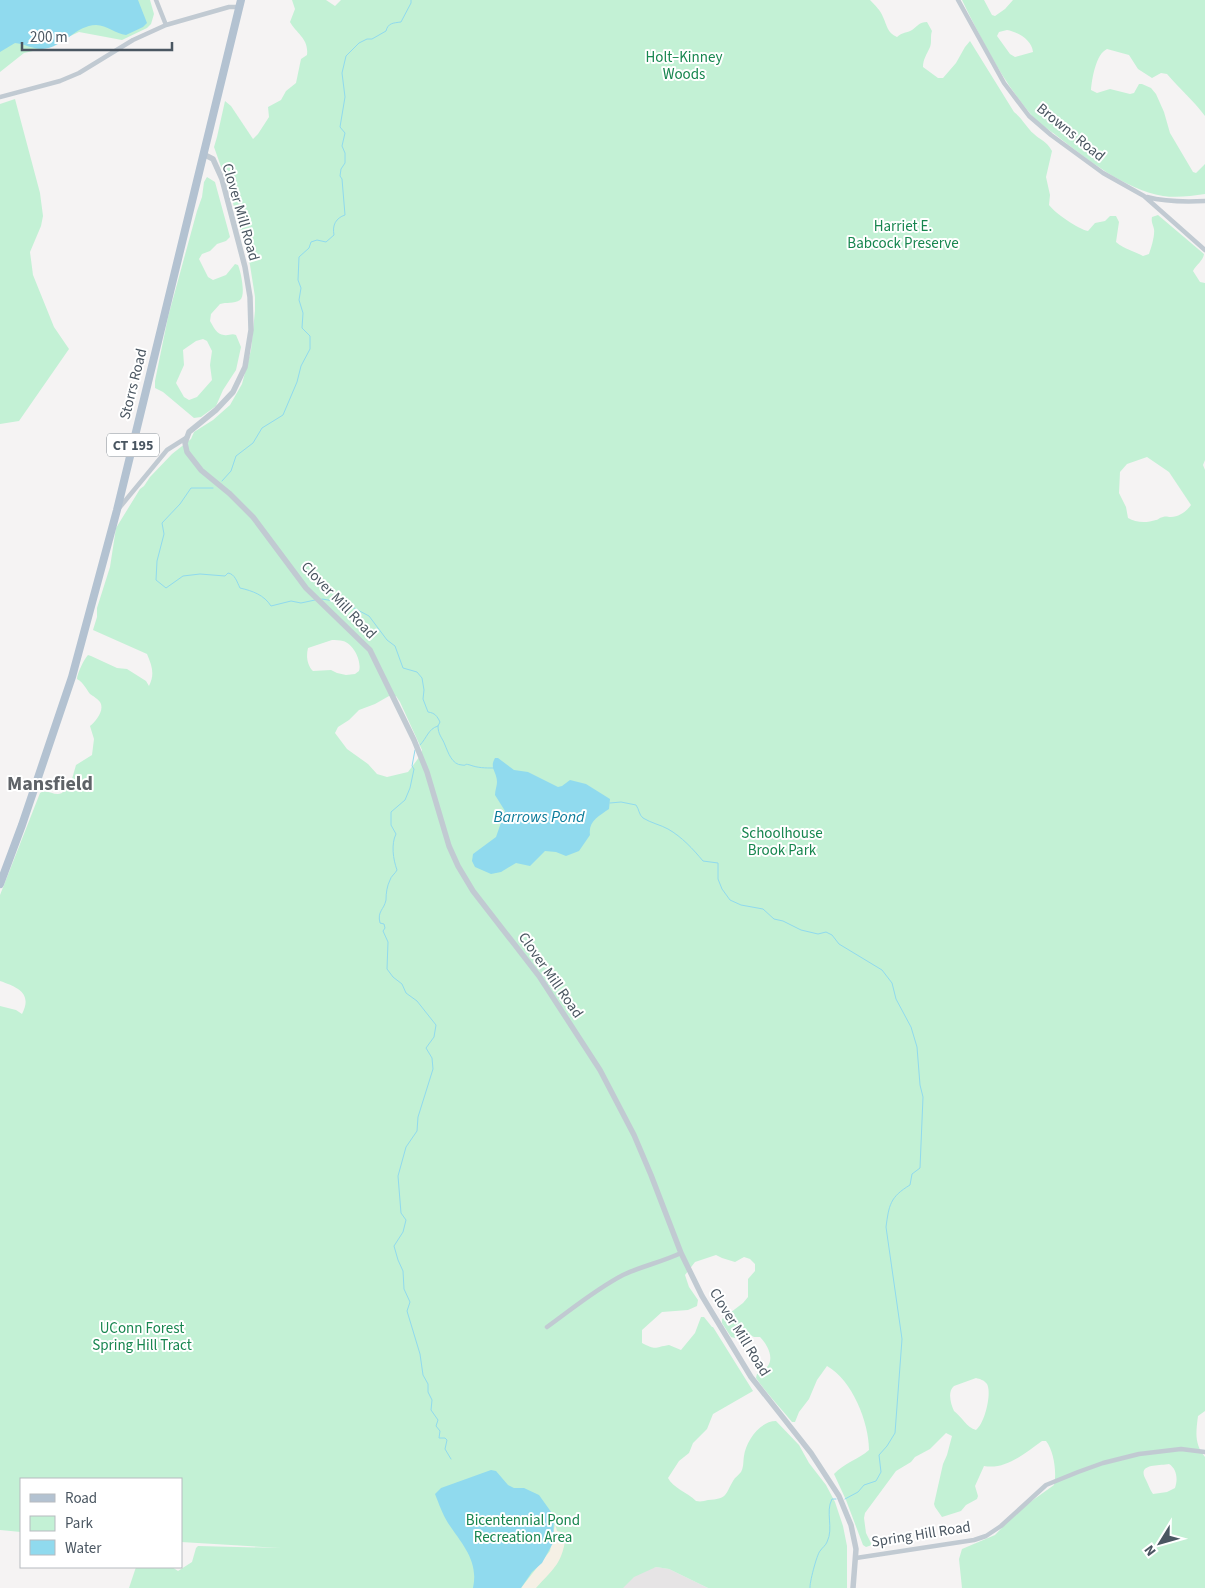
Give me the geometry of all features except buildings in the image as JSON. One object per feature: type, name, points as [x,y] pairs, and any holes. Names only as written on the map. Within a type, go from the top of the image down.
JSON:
[{"type":"main road","name":"Storrs Road","points":[[0,884],[72,677],[117,510],[240,3]]},
{"type":"street","points":[[156,0],[166,25]]},
{"type":"street","name":"Browns Road","points":[[958,0],[1004,84],[1029,116],[1051,135],[1099,170],[1144,196],[1205,250]]},
{"type":"street","points":[[0,97],[60,81],[78,73],[133,40],[166,25],[240,3]]},
{"type":"street","name":"Clover Mill Road","points":[[117,510],[167,450],[186,438],[192,428],[216,410],[233,392],[245,367],[251,330],[250,296],[245,267],[222,179],[213,159],[203,154]]},
{"type":"street","points":[[1144,196],[1168,201],[1205,201]]},
{"type":"street","name":"Clover Mill Road","points":[[186,438],[186,448],[189,457],[254,517],[306,588],[370,650],[414,740],[427,772],[449,846],[458,866],[473,891],[539,976],[600,1070],[634,1135],[681,1253],[702,1296],[751,1377],[810,1453],[839,1496],[851,1525],[856,1558]]},
{"type":"street","points":[[547,1327],[615,1280],[635,1270],[681,1253]]},
{"type":"street","name":"Spring Hill Road","points":[[853,1588],[856,1558],[974,1540],[986,1536],[1001,1526],[1046,1485],[1103,1463],[1138,1454],[1181,1449],[1205,1452]]},
{"type":"shaded area","points":[[656,1567],[669,1569],[708,1588],[621,1588],[638,1572]]},
{"type":"green space","points":[[0,0],[150,0],[154,14],[151,24],[147,28],[122,40],[79,32],[42,49],[24,53],[0,72]]},
{"type":"green space","name":"Schoolhouse Brook Park","points":[[292,0],[326,0],[335,6],[341,0],[870,0],[881,13],[889,31],[897,37],[912,30],[920,23],[927,22],[932,31],[931,45],[924,59],[923,67],[938,78],[943,78],[956,63],[970,41],[1014,112],[1052,151],[1046,177],[1050,195],[1049,205],[1061,216],[1088,231],[1095,223],[1105,221],[1110,216],[1116,216],[1119,222],[1116,242],[1143,256],[1149,254],[1153,242],[1154,229],[1152,217],[1158,215],[1204,254],[1193,271],[1200,282],[1205,283],[1205,460],[1203,465],[1205,470],[1205,1411],[1198,1416],[1196,1433],[1197,1443],[1205,1457],[1205,1588],[962,1588],[959,1559],[962,1549],[995,1535],[1019,1510],[1054,1485],[1054,1462],[1046,1441],[1042,1441],[1008,1463],[992,1467],[984,1466],[975,1486],[977,1499],[966,1505],[961,1511],[942,1517],[934,1504],[943,1464],[952,1436],[946,1433],[930,1449],[896,1471],[865,1513],[866,1533],[872,1545],[866,1547],[863,1545],[834,1474],[869,1450],[866,1427],[851,1391],[836,1372],[827,1366],[817,1380],[809,1399],[799,1412],[795,1422],[792,1422],[756,1378],[757,1374],[765,1369],[770,1360],[769,1351],[765,1343],[760,1337],[748,1334],[735,1338],[731,1337],[722,1323],[722,1319],[748,1297],[748,1279],[755,1271],[755,1264],[750,1259],[744,1257],[735,1262],[716,1255],[695,1262],[685,1275],[689,1287],[698,1300],[697,1306],[688,1310],[662,1312],[642,1330],[642,1343],[653,1348],[669,1345],[681,1350],[695,1333],[701,1317],[704,1317],[713,1327],[753,1391],[713,1414],[707,1429],[693,1443],[689,1453],[679,1461],[668,1478],[673,1485],[696,1501],[719,1499],[727,1493],[742,1470],[745,1450],[751,1438],[759,1428],[776,1421],[799,1445],[835,1502],[847,1546],[847,1588],[708,1588],[669,1569],[656,1567],[634,1577],[623,1588],[129,1588],[136,1568],[174,1568],[178,1571],[192,1562],[198,1546],[281,1548],[182,1542],[182,1478],[20,1478],[20,1532],[0,1530],[0,1006],[16,1010],[22,1014],[26,1001],[21,992],[0,981],[0,895],[40,793],[46,791],[56,794],[62,793],[72,779],[76,765],[92,755],[94,739],[90,726],[99,715],[101,705],[77,679],[79,670],[86,657],[88,655],[117,668],[127,669],[146,681],[149,686],[151,682],[152,670],[147,654],[93,630],[97,617],[97,608],[110,567],[116,528],[140,489],[172,454],[191,439],[194,432],[213,420],[230,405],[242,384],[251,350],[255,297],[250,265],[230,192],[214,147],[225,101],[231,106],[253,139],[269,117],[268,107],[281,100],[286,91],[296,83],[301,59],[307,55],[307,49],[304,41],[290,22],[295,9]],"holes":[[[1147,457],[1169,472],[1191,505],[1183,513],[1174,517],[1164,517],[1145,522],[1138,522],[1128,518],[1126,507],[1119,493],[1120,472],[1127,464]],[[332,640],[347,643],[354,649],[360,667],[359,671],[355,674],[346,675],[331,670],[313,671],[309,666],[308,648]],[[389,696],[396,696],[400,702],[422,750],[420,756],[408,772],[387,777],[377,774],[368,764],[347,749],[335,733],[338,727],[359,710]],[[976,1378],[987,1384],[989,1394],[987,1408],[976,1430],[970,1427],[954,1411],[950,1398],[954,1386]],[[1169,1464],[1174,1469],[1177,1478],[1175,1488],[1167,1492],[1153,1494],[1144,1471],[1150,1466]]]},
{"type":"green space","points":[[962,0],[984,0],[992,15],[995,16],[1013,0],[1205,0],[1205,116],[1167,74],[1161,73],[1152,78],[1138,69],[1129,55],[1107,49],[1097,61],[1091,90],[1097,93],[1110,89],[1130,94],[1134,93],[1139,84],[1151,88],[1156,94],[1164,112],[1170,133],[1193,172],[1196,173],[1205,164],[1205,194],[1168,197],[1134,187],[1094,164],[1042,125],[1033,117],[1012,90],[985,46]],"holes":[[[1011,31],[1027,40],[1033,52],[1015,57],[1010,54],[997,36],[999,32]]]},
{"type":"green space","points":[[15,99],[40,193],[43,216],[41,226],[30,252],[33,275],[54,327],[69,349],[19,421],[0,424],[0,104]]},
{"type":"green space","points":[[207,177],[215,182],[230,237],[226,241],[217,244],[210,251],[202,254],[199,259],[208,277],[213,280],[226,275],[235,264],[238,265],[243,289],[240,300],[220,304],[211,314],[210,321],[219,334],[236,335],[241,347],[236,370],[223,390],[216,406],[201,417],[194,418],[163,392],[155,388],[155,381],[168,317],[202,197],[204,182]],"holes":[[[203,339],[207,341],[212,351],[210,365],[212,380],[197,397],[189,400],[184,397],[176,383],[184,365],[183,350],[196,341]]]},
{"type":"sand","points":[[555,1524],[557,1531],[566,1533],[563,1551],[557,1564],[536,1588],[521,1588],[550,1551]]},
{"type":"water","points":[[0,0],[138,0],[147,23],[126,35],[100,25],[89,26],[50,48],[39,49],[15,43],[0,52]]},
{"type":"water","name":"Barrows Pond","points":[[495,758],[498,758],[514,770],[528,772],[558,787],[570,780],[586,784],[610,799],[609,809],[592,822],[590,835],[579,851],[566,856],[556,852],[545,851],[530,866],[516,863],[501,872],[491,874],[475,867],[472,861],[473,854],[496,837],[505,811],[495,795],[497,779],[493,761]]},
{"type":"water","points":[[491,1470],[496,1471],[508,1485],[514,1488],[524,1488],[539,1495],[554,1516],[553,1543],[542,1563],[532,1572],[521,1588],[473,1588],[474,1569],[468,1553],[446,1519],[435,1494],[441,1488]]},
{"type":"waterway","points":[[222,481],[231,471],[236,456],[253,443],[262,428],[283,415],[297,382],[301,366],[310,349],[310,336],[302,328],[303,313],[299,300],[301,288],[298,280],[299,257],[309,248],[311,242],[317,240],[326,242],[334,235],[335,222],[345,215],[342,179],[340,176],[341,169],[345,163],[345,153],[342,146],[345,133],[340,127],[345,97],[342,73],[346,56],[359,43],[372,39],[386,31],[391,24],[401,22],[411,0]]},
{"type":"waterway","points":[[213,488],[191,488],[180,504],[162,523],[164,534],[157,561],[156,580],[166,588],[183,576],[200,574],[225,576],[228,573],[234,577],[240,588],[258,594],[271,606],[291,601],[301,603],[315,600]]},
{"type":"waterway","points":[[322,599],[352,607],[369,616],[387,640],[395,646],[403,668],[417,672],[422,678],[423,699],[428,712],[436,715],[440,722],[438,726],[430,731],[420,745]]},
{"type":"waterway","points":[[438,726],[439,734],[453,761],[464,765],[494,768]]},
{"type":"waterway","points":[[415,750],[410,788],[405,800],[391,812],[391,825],[396,834],[393,842],[393,852],[397,870],[389,882],[386,900],[379,919],[380,923],[384,924],[385,928],[383,931],[388,942],[387,969],[402,984],[406,993],[417,1001],[436,1025],[434,1037],[426,1048],[432,1058],[433,1069],[418,1117],[417,1131],[406,1147],[398,1176],[401,1213],[406,1220],[403,1232],[394,1246],[403,1271],[404,1289],[410,1302],[407,1311],[420,1354],[423,1375],[428,1384],[428,1392],[432,1400],[431,1410],[438,1420],[436,1426],[440,1431],[439,1438],[447,1440],[445,1449],[451,1459]]},
{"type":"waterway","points":[[610,803],[621,802],[636,805],[643,818],[673,832],[703,861],[718,863],[718,879],[730,900],[741,905],[763,909],[774,919],[783,921],[801,930],[818,934],[826,932],[832,935],[839,944],[882,970],[892,983],[896,999],[911,1027],[917,1047],[920,1085],[923,1097],[920,1168],[912,1174],[910,1185],[894,1198],[888,1213],[886,1227],[902,1339],[895,1433],[879,1455],[881,1472],[876,1481],[864,1485],[858,1492],[845,1499]]},
{"type":"waterway","points":[[810,1588],[817,1557],[829,1537],[830,1504],[832,1499],[836,1499]]},
{"type":"district","name":"Mansfield","points":[[50,783]]},
{"type":"park label","name":"Holt–Kinney Woods","points":[[684,66]]},
{"type":"park label","name":"Harriet E. Babcock Preserve","points":[[903,234]]},
{"type":"park label","name":"UConn Forest Spring Hill Tract","points":[[142,1336]]},
{"type":"park label","name":"Bicentennial Pond Recreation Area","points":[[523,1528]]}]
